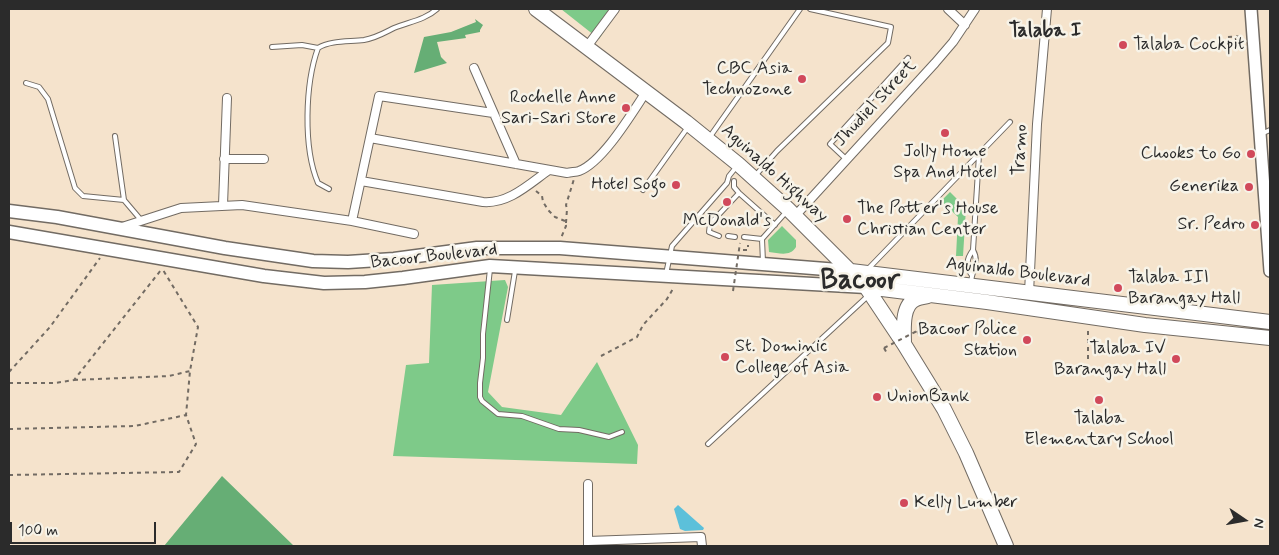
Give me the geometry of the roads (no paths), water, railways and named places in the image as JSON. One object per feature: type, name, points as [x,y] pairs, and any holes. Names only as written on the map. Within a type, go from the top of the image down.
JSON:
[{"type":"highway","name":"Aguinaldo Highway","points":[[536,9],[690,125],[745,170],[858,272],[868,291],[904,344],[939,401],[960,441],[1006,546]]},
{"type":"highway","name":"Aguinaldo Boulevard","points":[[858,272],[971,280],[1029,293],[1270,322]]},
{"type":"highway","name":"Aguinaldo Boulevard","points":[[868,291],[931,295],[1136,324],[1270,338]]},
{"type":"highway","points":[[904,344],[904,321],[910,304],[916,299],[931,295]]},
{"type":"main road","points":[[1251,9],[1265,132],[1270,272]]},
{"type":"main road","name":"Bacoor Boulevard","points":[[9,211],[313,261],[348,262],[394,259],[477,248],[560,248],[858,272]]},
{"type":"main road","name":"Bacoor Boulevard","points":[[9,232],[264,276],[324,283],[365,282],[490,266],[868,291]]},
{"type":"main road","points":[[577,271],[578,250]]},
{"type":"street","points":[[586,48],[615,9]]},
{"type":"street","points":[[948,9],[965,25]]},
{"type":"street","name":"Jhudiel Street","points":[[791,212],[847,159],[935,63],[965,25],[974,9]]},
{"type":"street","name":"Tramo","points":[[1029,293],[1037,124],[1047,9]]},
{"type":"street","points":[[474,68],[516,164]]},
{"type":"street","points":[[370,138],[567,173],[574,172],[591,163],[609,144],[646,92]]},
{"type":"street","points":[[352,220],[379,96],[494,113]]},
{"type":"street","points":[[223,205],[227,98]]},
{"type":"street","points":[[224,159],[264,159]]},
{"type":"street","points":[[361,181],[488,202],[505,199],[549,170]]},
{"type":"street","points":[[118,228],[181,208],[242,205],[352,220],[414,234]]},
{"type":"street","points":[[588,484],[588,544],[701,537],[702,546]]},
{"type":"lane","points":[[272,47],[302,45],[318,48],[325,44],[366,40],[428,16],[436,9]]},
{"type":"lane","points":[[708,140],[800,9]]},
{"type":"lane","points":[[670,277],[669,256],[672,246],[727,183],[729,176],[745,170],[777,151],[888,43],[891,27],[810,9]]},
{"type":"lane","points":[[318,48],[311,82],[307,133],[314,174],[318,183],[329,189]]},
{"type":"lane","points":[[847,159],[830,144],[908,58]]},
{"type":"lane","points":[[26,83],[39,87],[48,99],[75,188],[83,196],[124,200]]},
{"type":"lane","points":[[858,272],[1010,122]]},
{"type":"lane","points":[[643,190],[690,125]]},
{"type":"lane","points":[[115,136],[124,200],[141,220]]},
{"type":"lane","points":[[971,280],[967,268],[968,256],[973,250],[979,154]]},
{"type":"lane","points":[[727,183],[734,181],[745,170]]},
{"type":"lane","points":[[734,181],[734,187],[738,193],[774,224]]},
{"type":"lane","points":[[720,236],[710,232],[710,224],[738,193]]},
{"type":"lane","points":[[763,264],[762,239],[774,224],[791,212]]},
{"type":"lane","points":[[728,236],[735,237]]},
{"type":"lane","points":[[744,237],[762,239]]},
{"type":"lane","points":[[971,280],[976,269],[977,256],[973,250]]},
{"type":"lane","points":[[490,266],[480,383],[482,401],[498,414],[522,416],[559,429],[579,430],[609,438],[622,432]]},
{"type":"lane","points":[[507,320],[515,267]]},
{"type":"lane","points":[[708,444],[868,291]]},
{"type":"water","points":[[678,505],[704,528],[703,530],[685,531],[680,529],[674,509]]},
{"type":"place","name":"Talaba Cockpit","points":[[1123,45]]},
{"type":"place","name":"CBC Asia Technozone","points":[[802,79]]},
{"type":"place","name":"Rochelle Anne Sari-Sari Store","points":[[626,108]]},
{"type":"place","name":"Jolly Home Spa And Hotel","points":[[945,133]]},
{"type":"place","name":"Chooks to Go","points":[[1251,154]]},
{"type":"place","name":"Hotel Sogo","points":[[676,185]]},
{"type":"place","name":"Generika","points":[[1249,187]]},
{"type":"place","name":"McDonald's","points":[[727,202]]},
{"type":"place","name":"The Potter's House Christian Center","points":[[847,219]]},
{"type":"place","name":"Sr. Pedro","points":[[1255,225]]},
{"type":"place","name":"Talaba III Barangay Hall","points":[[1118,288]]},
{"type":"place","name":"Bacoor Police Station","points":[[1027,340]]},
{"type":"place","name":"St. Dominic College of Asia","points":[[725,357]]},
{"type":"place","name":"Talaba IV Barangay Hall","points":[[1176,359]]},
{"type":"place","name":"UnionBank","points":[[877,397]]},
{"type":"place","name":"Talaba Elementary School","points":[[1099,400]]},
{"type":"place","name":"Kelly Lumber","points":[[904,503]]},
{"type":"district","name":"Talaba I","points":[[1045,32]]},
{"type":"district","name":"Bacoor","points":[[860,282]]}]
